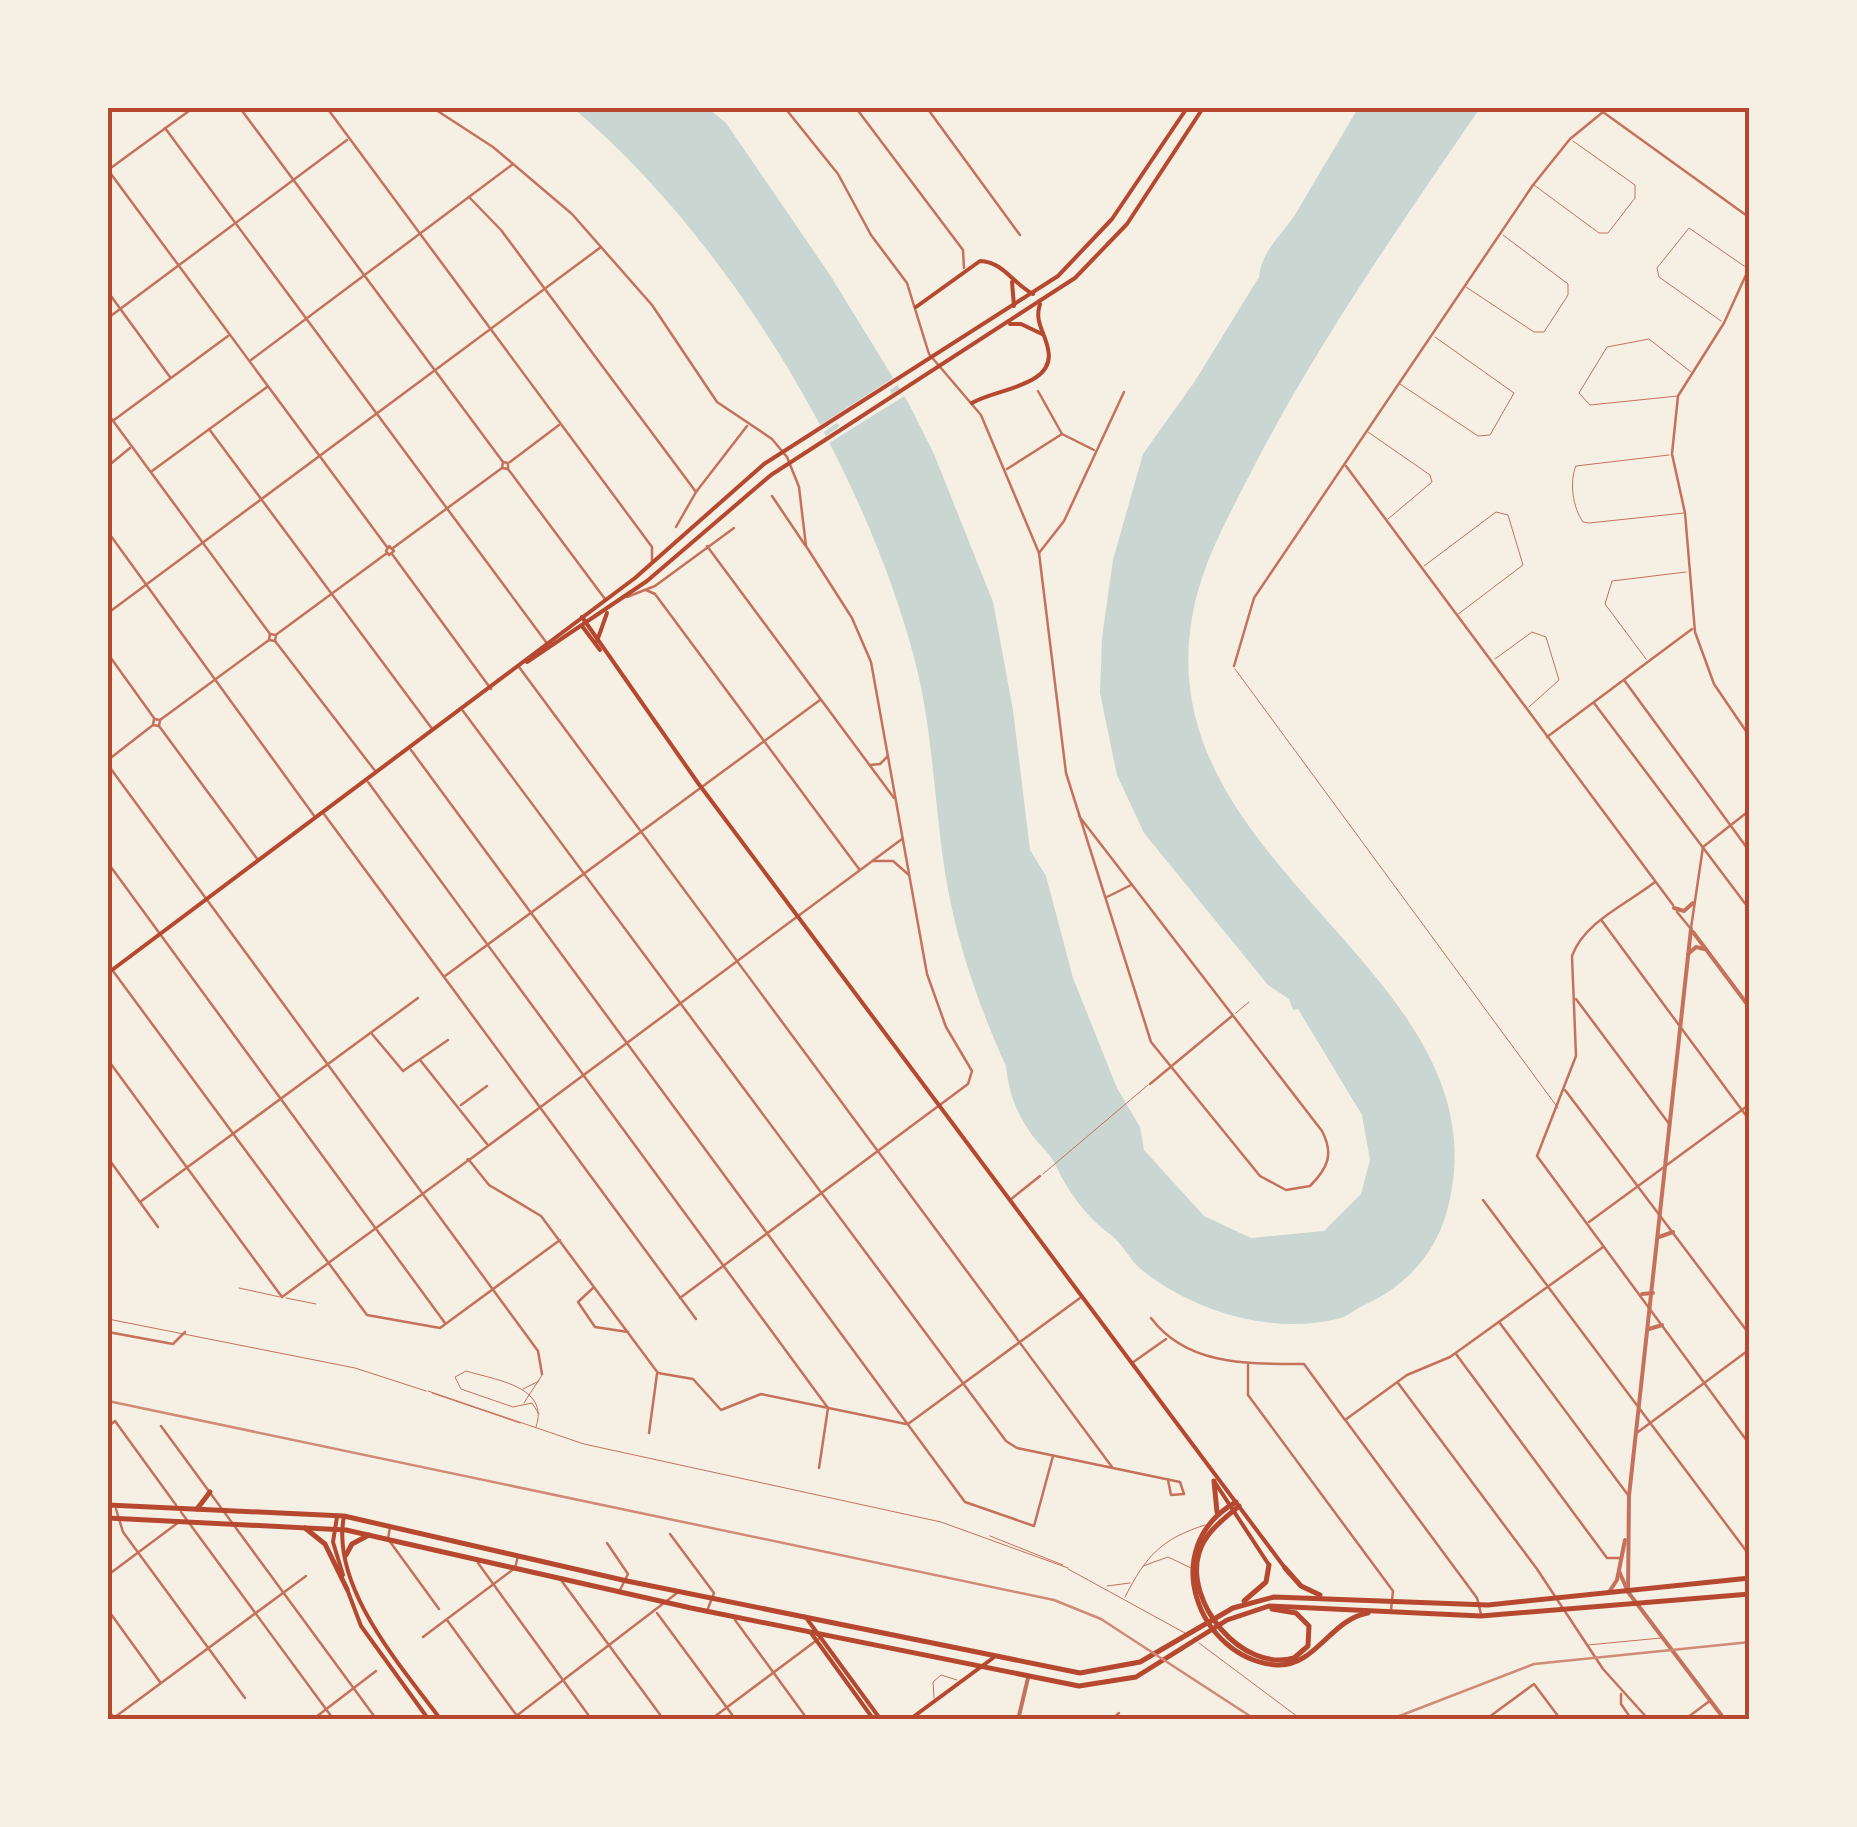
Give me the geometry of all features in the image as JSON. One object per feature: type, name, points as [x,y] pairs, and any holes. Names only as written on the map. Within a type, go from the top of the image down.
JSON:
[{"type":"main road","points":[[110,971],[606,600],[764,464],[1033,294],[1070,266],[1102,232],[1186,108]]},
{"type":"main road","points":[[519,667],[622,600],[770,475],[1040,304],[1084,271],[1119,234],[1204,108]]},
{"type":"main road","points":[[916,307],[964,268],[980,261],[994,263],[1012,282],[1033,294]]},
{"type":"main road","points":[[1012,282],[1014,306]]},
{"type":"main road","points":[[972,403],[1042,373],[1049,358],[1037,316],[1040,304]]},
{"type":"main road","points":[[1005,326],[1021,324],[1042,334]]},
{"type":"main road","points":[[597,641],[609,608]]},
{"type":"main road","points":[[108,1505],[340,1516],[678,1592],[1070,1673],[1105,1672],[1150,1657],[1264,1585],[1269,1564],[1211,1472],[580,619]]},
{"type":"main road","points":[[585,626],[610,662]]},
{"type":"main road","points":[[1211,1472],[1219,1501],[1216,1514],[1194,1546],[1191,1568],[1204,1605],[1229,1640],[1257,1660],[1287,1665],[1308,1655],[1345,1620],[1381,1610]]},
{"type":"main road","points":[[1214,1481],[1304,1588],[1327,1597]]},
{"type":"main road","points":[[194,1511],[206,1502],[210,1492]]},
{"type":"main road","points":[[1216,1514],[1235,1506]]},
{"type":"main road","points":[[1204,1605],[1197,1573],[1199,1554],[1207,1536],[1235,1506]]},
{"type":"main road","points":[[258,1524],[274,1512]]},
{"type":"main road","points":[[340,1516],[334,1546],[347,1589]]},
{"type":"main road","points":[[108,1518],[297,1524],[370,1534],[810,1633],[819,1639],[1087,1686],[1125,1681],[1249,1612],[1283,1605],[1482,1616],[1750,1594]]},
{"type":"main road","points":[[297,1524],[314,1532],[325,1544],[362,1626],[430,1720]]},
{"type":"main road","points":[[339,1529],[364,1612],[441,1720]]},
{"type":"main road","points":[[346,1555],[352,1544],[370,1534]]},
{"type":"main road","points":[[1233,1608],[1282,1596],[1482,1605],[1750,1578]]},
{"type":"main road","points":[[1608,1605],[1628,1592]]},
{"type":"main road","points":[[1229,1640],[1256,1655],[1279,1661],[1294,1658],[1306,1648],[1310,1630],[1300,1615],[1279,1609],[1249,1612]]},
{"type":"main road","points":[[807,1619],[878,1720]]},
{"type":"main road","points":[[909,1720],[993,1658]]},
{"type":"street","points":[[192,108],[108,170],[491,688]]},
{"type":"street","points":[[240,108],[606,600]]},
{"type":"street","points":[[328,108],[652,548],[652,561]]},
{"type":"street","points":[[433,108],[514,164],[602,246],[668,326],[717,402],[772,440],[792,465],[806,546]]},
{"type":"street","points":[[785,108],[838,174],[872,234],[907,283],[928,354],[941,374],[972,403],[1006,470],[1039,553],[1066,767],[1079,816],[1150,1042],[1260,1176],[1286,1190],[1310,1186],[1328,1162],[1330,1147],[1324,1134],[1079,816]]},
{"type":"street","points":[[856,108],[963,250],[964,268]]},
{"type":"street","points":[[929,108],[1020,236]]},
{"type":"street","points":[[1558,1108],[1234,666],[1254,598],[1532,185],[1570,140],[1603,112],[1750,218]]},
{"type":"street","points":[[164,128],[547,644]]},
{"type":"street","points":[[108,318],[349,139]]},
{"type":"street","points":[[1532,185],[1599,232],[1608,233],[1635,198],[1635,186],[1570,140]]},
{"type":"street","points":[[248,361],[514,164]]},
{"type":"street","points":[[469,197],[501,230],[696,492]]},
{"type":"street","points":[[1724,324],[1659,277],[1657,268],[1690,228],[1749,267],[1724,324],[1678,396],[1672,454],[1684,513],[1686,572],[1694,628],[1714,684],[1750,737]]},
{"type":"street","points":[[1465,286],[1539,334],[1557,313],[1568,295],[1568,284],[1500,234]]},
{"type":"street","points":[[108,613],[602,246]]},
{"type":"street","points":[[108,292],[171,378]]},
{"type":"street","points":[[1400,383],[1478,436],[1490,435],[1514,392],[1432,335]]},
{"type":"street","points":[[113,421],[230,336]]},
{"type":"street","points":[[1678,396],[1590,405],[1579,393],[1606,347],[1614,343],[1649,339],[1691,372]]},
{"type":"street","points":[[151,472],[267,386]]},
{"type":"street","points":[[1038,391],[1062,434],[1096,451]]},
{"type":"street","points":[[1039,553],[1064,521],[1124,392]]},
{"type":"street","points":[[108,414],[376,773]]},
{"type":"street","points":[[157,719],[217,679],[561,424]]},
{"type":"street","points":[[676,527],[696,492],[748,425]]},
{"type":"street","points":[[209,429],[434,731]]},
{"type":"street","points":[[1368,432],[1430,475],[1432,482],[1386,520]]},
{"type":"street","points":[[1006,470],[1062,434]]},
{"type":"street","points":[[108,466],[132,446]]},
{"type":"street","points":[[1672,454],[1576,466],[1572,480],[1576,509],[1583,522],[1589,523],[1684,513]]},
{"type":"street","points":[[1345,465],[1750,1008]]},
{"type":"street","points":[[680,1298],[938,1107],[972,1077],[932,990],[889,754],[862,640],[772,496]]},
{"type":"street","points":[[1422,568],[1496,512],[1508,515],[1523,565],[1457,615]]},
{"type":"street","points":[[622,600],[655,586],[734,528]]},
{"type":"street","points":[[108,532],[316,818]]},
{"type":"street","points":[[707,546],[897,802]]},
{"type":"street","points":[[1648,661],[1605,604],[1612,581],[1686,572]]},
{"type":"street","points":[[655,586],[656,594],[860,870]]},
{"type":"street","points":[[646,590],[656,594]]},
{"type":"street","points":[[1547,737],[1694,628]]},
{"type":"street","points":[[1491,662],[1532,632],[1546,636],[1558,684],[1526,709]]},
{"type":"street","points":[[108,654],[157,719],[156,725],[108,762],[184,872],[538,1351],[542,1374],[522,1405]]},
{"type":"street","points":[[519,667],[1113,1468]]},
{"type":"street","points":[[1624,680],[1750,852]]},
{"type":"street","points":[[444,977],[820,700]]},
{"type":"street","points":[[1594,702],[1750,910]]},
{"type":"street","points":[[462,710],[1010,1445],[1168,1480]]},
{"type":"street","points":[[156,725],[258,861]]},
{"type":"street","points":[[410,748],[965,1502],[1027,1526],[1039,1522],[1053,1455]]},
{"type":"street","points":[[868,764],[880,764],[889,754]]},
{"type":"street","points":[[367,780],[828,1408],[820,1468]]},
{"type":"street","points":[[1607,1594],[1619,1571],[1626,1536],[1688,954],[1703,848],[1750,810]]},
{"type":"street","points":[[323,813],[696,1319]]},
{"type":"street","points":[[282,1298],[904,838]]},
{"type":"street","points":[[872,861],[893,861],[910,878]]},
{"type":"street","points":[[108,863],[446,1324]]},
{"type":"street","points":[[1654,882],[1586,931],[1574,950],[1576,1056],[1537,1156],[1750,1445]]},
{"type":"street","points":[[1105,898],[1132,885]]},
{"type":"street","points":[[1674,908],[1684,912],[1694,903]]},
{"type":"street","points":[[1602,920],[1750,1121]]},
{"type":"street","points":[[1688,954],[1696,947],[1707,951]]},
{"type":"street","points":[[110,971],[366,1315],[438,1329],[560,1240]]},
{"type":"street","points":[[1574,996],[1671,1126]]},
{"type":"street","points":[[140,1202],[418,998]]},
{"type":"street","points":[[1009,1201],[1249,1002]]},
{"type":"street","points":[[371,1033],[399,1071],[448,1040]]},
{"type":"street","points":[[108,1060],[282,1298]]},
{"type":"street","points":[[420,1060],[488,1145]]},
{"type":"street","points":[[460,1106],[486,1086]]},
{"type":"street","points":[[1565,1090],[1750,1335]]},
{"type":"street","points":[[1588,1223],[1750,1104]]},
{"type":"street","points":[[108,1158],[158,1227]]},
{"type":"street","points":[[468,1160],[489,1185],[536,1212],[658,1373],[693,1379],[721,1410],[754,1394],[908,1424],[1080,1298]]},
{"type":"street","points":[[1483,1200],[1750,1556]]},
{"type":"street","points":[[1659,1237],[1673,1232]]},
{"type":"street","points":[[1345,1420],[1398,1382],[1455,1353],[1605,1246]]},
{"type":"street","points":[[239,1288],[316,1304]]},
{"type":"street","points":[[594,1288],[578,1302],[595,1327],[628,1332]]},
{"type":"street","points":[[1642,1294],[1653,1293]]},
{"type":"street","points":[[1151,1318],[1167,1338],[1201,1355],[1248,1363],[1304,1364],[1482,1605],[1482,1616]]},
{"type":"street","points":[[108,1319],[355,1368],[622,1453],[903,1512],[1016,1544],[1102,1585],[1176,1627],[1302,1720]]},
{"type":"street","points":[[1499,1322],[1630,1496]]},
{"type":"street","points":[[1649,1329],[1662,1325]]},
{"type":"street","points":[[108,1332],[168,1344],[179,1342],[185,1332]]},
{"type":"street","points":[[1130,1364],[1167,1338]]},
{"type":"street","points":[[1637,1433],[1750,1349]]},
{"type":"street","points":[[1455,1353],[1607,1558],[1621,1558],[1628,1565]]},
{"type":"street","points":[[1248,1363],[1248,1395],[1393,1591],[1391,1611]]},
{"type":"street","points":[[535,1428],[540,1414],[531,1395],[520,1388],[466,1371],[455,1379],[461,1389],[511,1406],[534,1404],[540,1414]]},
{"type":"street","points":[[650,1433],[647,1423],[658,1373]]},
{"type":"street","points":[[520,1388],[532,1387],[542,1374]]},
{"type":"street","points":[[1398,1382],[1557,1599],[1560,1610],[1586,1646],[1621,1693],[1631,1696],[1649,1720]]},
{"type":"street","points":[[886,1421],[894,1416],[896,1408]]},
{"type":"street","points":[[108,1426],[115,1421],[334,1720]]},
{"type":"street","points":[[160,1426],[377,1720]]},
{"type":"street","points":[[116,1507],[137,1552],[245,1698]]},
{"type":"street","points":[[187,1520],[194,1511]]},
{"type":"street","points":[[108,1575],[178,1522]]},
{"type":"street","points":[[1124,1597],[1160,1543],[1208,1524]]},
{"type":"street","points":[[391,1526],[388,1538],[439,1609]]},
{"type":"street","points":[[670,1534],[714,1592],[706,1612]]},
{"type":"street","points":[[1626,1536],[1628,1592]]},
{"type":"street","points":[[463,1542],[592,1720]]},
{"type":"street","points":[[607,1543],[628,1574],[619,1592]]},
{"type":"street","points":[[423,1637],[515,1568],[518,1556]]},
{"type":"street","points":[[1140,1568],[1165,1557],[1191,1568]]},
{"type":"street","points":[[1619,1571],[1628,1592],[1725,1720]]},
{"type":"street","points":[[108,1709],[113,1719],[306,1576]]},
{"type":"street","points":[[560,1579],[664,1720]]},
{"type":"street","points":[[1102,1585],[1114,1587],[1132,1582]]},
{"type":"street","points":[[511,1720],[678,1592]]},
{"type":"street","points":[[108,1610],[161,1683]]},
{"type":"street","points":[[656,1612],[736,1720]]},
{"type":"street","points":[[732,1617],[808,1720]]},
{"type":"street","points":[[447,1620],[518,1717]]},
{"type":"street","points":[[710,1720],[838,1626]]},
{"type":"street","points":[[1586,1646],[1664,1638]]},
{"type":"street","points":[[312,1720],[376,1671]]},
{"type":"street","points":[[934,1701],[933,1682],[941,1676],[960,1682]]},
{"type":"street","points":[[1018,1720],[1028,1678]]},
{"type":"street","points":[[1486,1719],[1534,1684],[1561,1720]]},
{"type":"street","points":[[1621,1693],[1620,1704],[1632,1720]]},
{"type":"street","points":[[1684,1720],[1711,1700]]},
{"type":"street","points":[[1110,1720],[1119,1713]]},
{"type":"street","points":[[1743,1720],[1750,1714]]},
{"type":"shaded area","points":[[573,108],[708,108],[726,123],[830,275],[908,402],[934,454],[993,602],[1013,710],[1030,850],[1046,876],[1073,978],[1117,1088],[1140,1127],[1144,1150],[1204,1216],[1251,1238],[1324,1231],[1361,1194],[1370,1160],[1362,1115],[1298,1009],[1293,1010],[1289,999],[1268,985],[1144,833],[1117,775],[1100,693],[1102,638],[1113,560],[1143,454],[1195,381],[1259,277],[1269,249],[1298,210],[1358,108],[1480,108],[1358,289],[1301,382],[1214,546],[1192,618],[1193,706],[1222,784],[1270,854],[1383,986],[1428,1054],[1453,1128],[1447,1211],[1442,1227],[1426,1256],[1391,1290],[1337,1319],[1286,1324],[1234,1316],[1185,1297],[1142,1270],[1072,1194],[1018,1111],[1006,1066],[968,968],[946,878],[927,723],[915,661],[862,511],[783,360],[736,289],[685,222],[630,161]]},
{"type":"pier","points":[[898,375],[902,382],[890,390],[891,394],[905,386],[909,393],[826,445],[823,438],[840,426],[837,423],[821,434],[817,427]]},
{"type":"railway","points":[[108,1401],[1054,1600],[1101,1619],[1256,1720]]},
{"type":"railway","points":[[1389,1720],[1534,1664],[1750,1642]]}]
